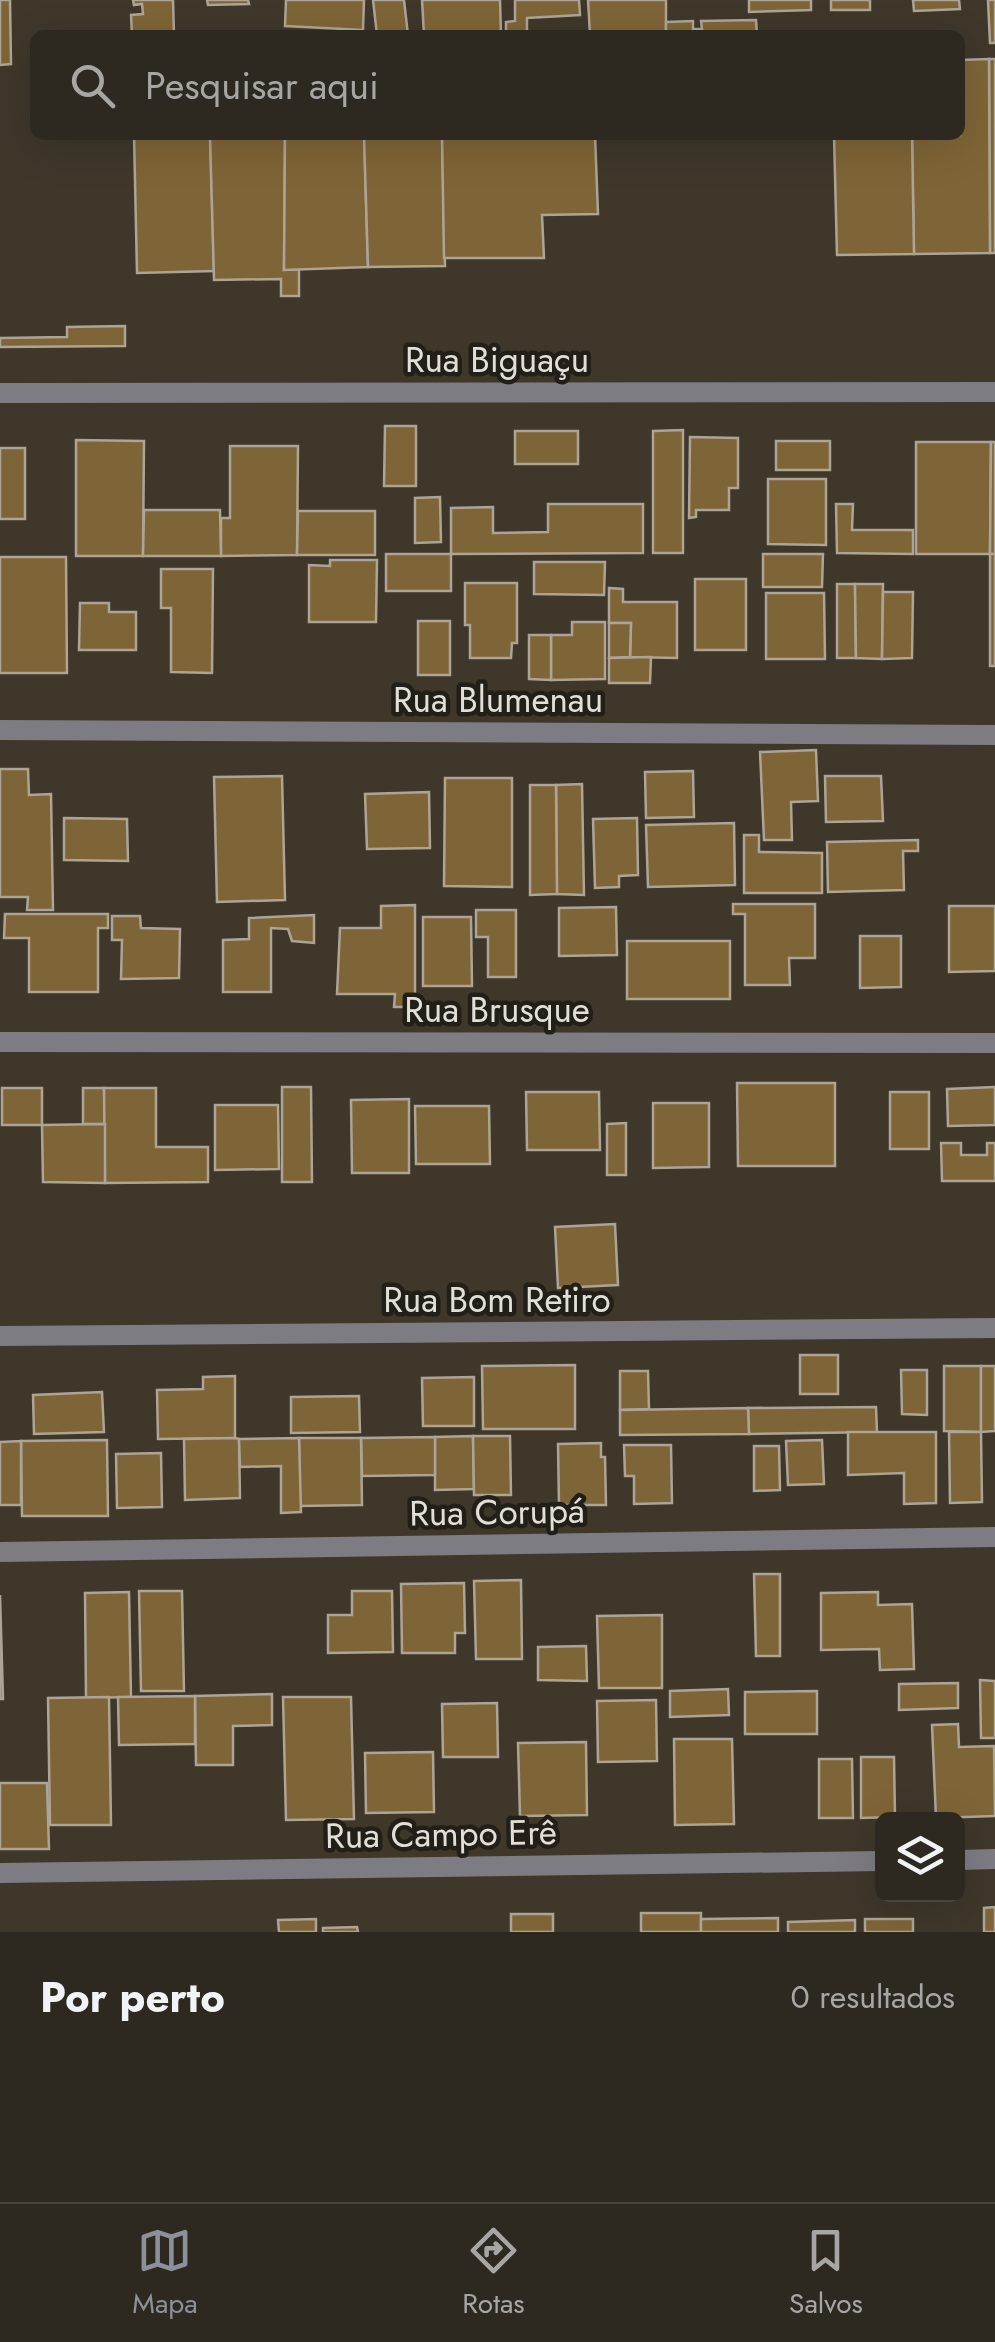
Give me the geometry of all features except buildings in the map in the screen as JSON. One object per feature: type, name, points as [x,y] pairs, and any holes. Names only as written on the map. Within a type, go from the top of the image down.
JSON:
[{"type":"street","name":"Rua Biguaçu","points":[[0,394],[995,392]]},
{"type":"street","name":"Rua Blumenau","points":[[0,730],[995,735]]},
{"type":"street","name":"Rua Brusque","points":[[0,1042],[995,1042]]},
{"type":"street","name":"Rua Bom Retiro","points":[[0,1336],[995,1328]]},
{"type":"street","name":"Rua Corupá","points":[[0,1552],[995,1537]]},
{"type":"street","points":[[965,1860],[995,1859]]},
{"type":"street","name":"Rua Campo Erê","points":[[0,1873],[875,1861]]}]
